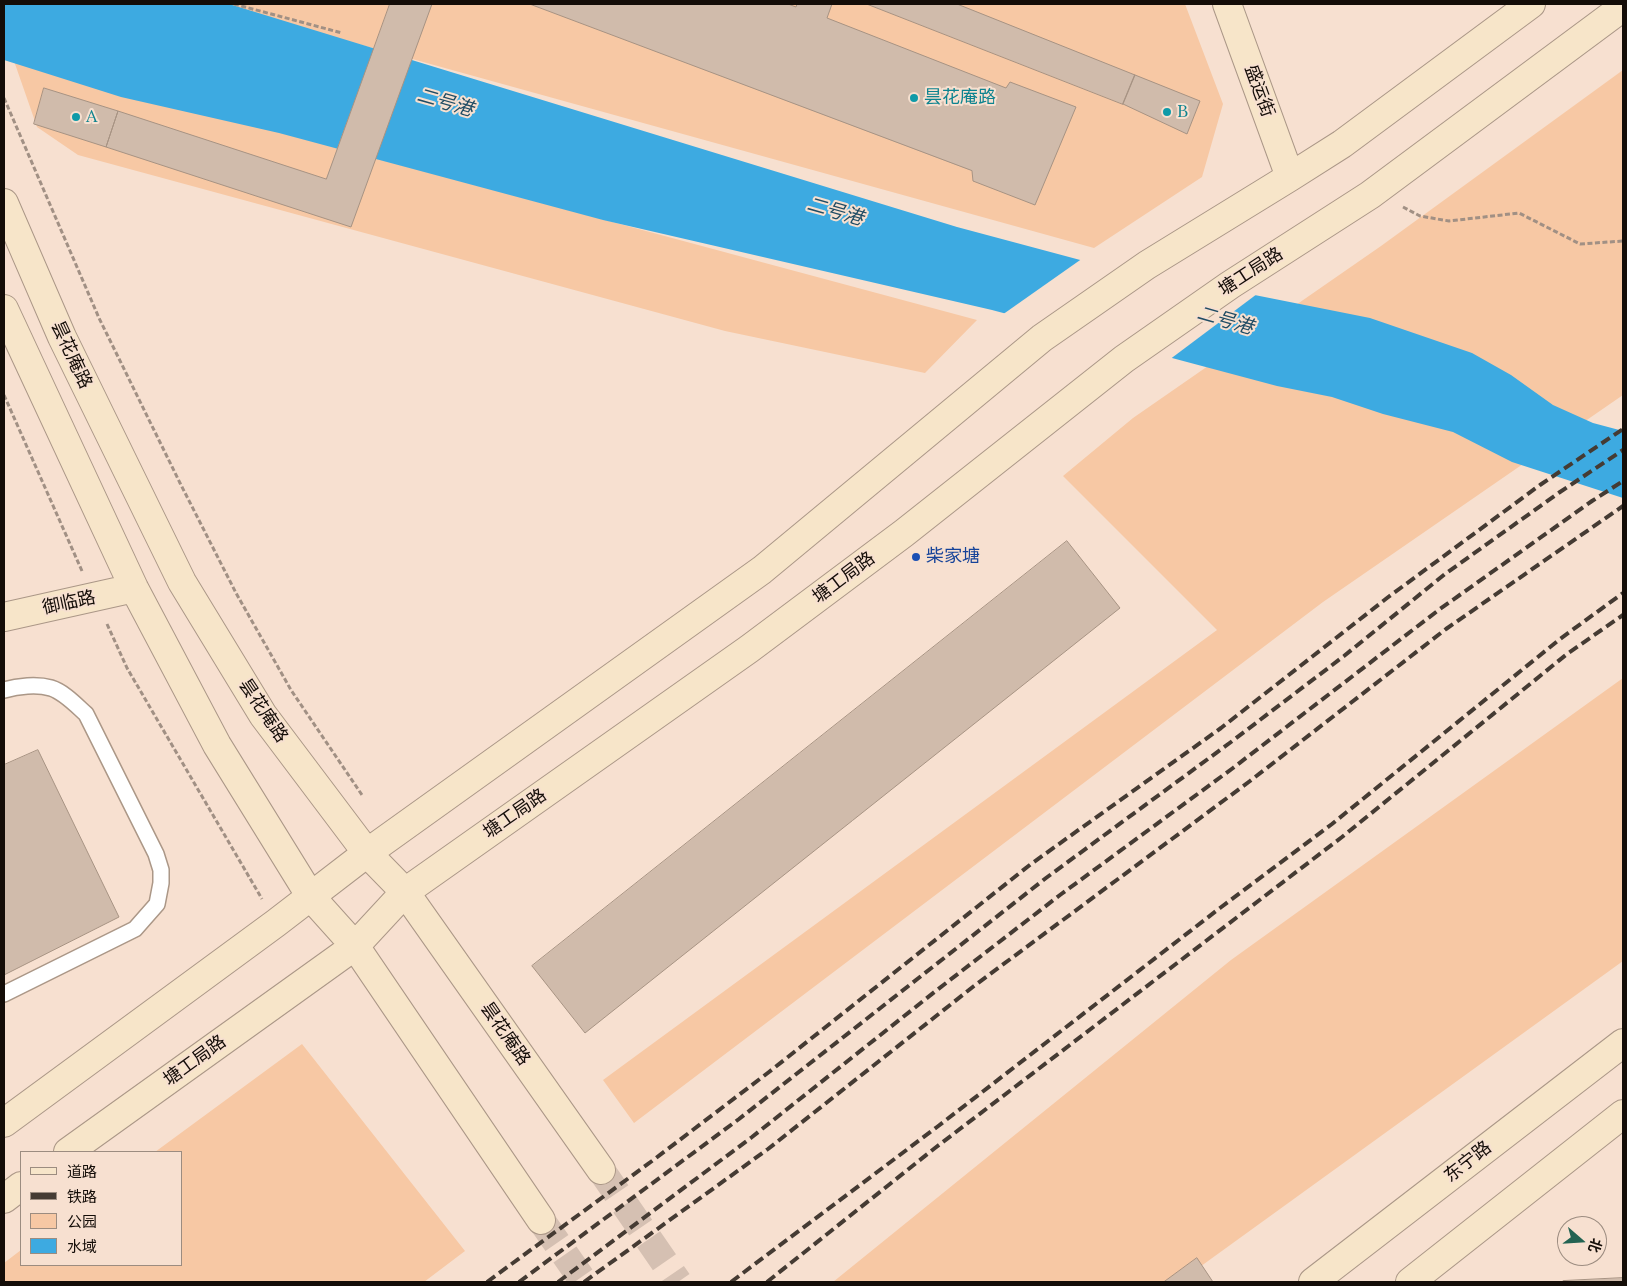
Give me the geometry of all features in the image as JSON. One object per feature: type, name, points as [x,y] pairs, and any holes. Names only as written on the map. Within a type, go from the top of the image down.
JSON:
[{"type":"main road","name":"盛运街","points":[[1228,4],[1290,177]]},
{"type":"main road","points":[[4,1123],[311,898],[367,853],[762,570],[1042,338],[1147,265],[1342,144],[1531,4]]},
{"type":"main road","name":"塘工局路","points":[[69,1151],[355,946],[405,892],[749,649],[904,533],[1124,359],[1230,285],[1370,195],[1623,7]]},
{"type":"main road","name":"昙花庵路","points":[[4,203],[62,337],[182,582],[263,715],[367,853],[405,892],[600,1170]]},
{"type":"main road","points":[[4,309],[134,588],[217,745],[311,898],[355,946],[541,1220]]},
{"type":"main road","name":"御临路","points":[[4,617],[134,588]]},
{"type":"main road","name":"东宁路","points":[[1313,1282],[1623,1042]]},
{"type":"main road","points":[[1410,1282],[1623,1114]]},
{"type":"main road","points":[[4,1199],[20,1187]]},
{"type":"lane","points":[[4,690],[36,686],[52,688],[69,698],[86,714],[156,854],[161,870],[162,883],[157,904],[135,929],[4,994]]},
{"type":"path","points":[[234,4],[342,34]]},
{"type":"path","points":[[4,98],[99,318],[236,593],[291,690],[363,796]]},
{"type":"path","points":[[1402,206],[1420,216],[1449,221],[1519,213],[1580,244],[1623,241]]},
{"type":"path","points":[[4,395],[127,668],[276,923]]},
{"type":"green space","points":[[214,4],[1185,4],[1223,104],[1202,177],[1094,248]]},
{"type":"green space","points":[[14,61],[977,320],[925,373],[725,331],[78,155],[37,127]]},
{"type":"green space","points":[[1623,70],[1623,395],[1323,602],[634,1123],[603,1080],[1217,630],[1063,476],[1133,418],[1381,246]]},
{"type":"green space","points":[[1623,678],[1623,961],[1179,1282],[833,1282],[1231,960]]},
{"type":"green space","points":[[302,1044],[465,1251],[424,1282],[4,1282],[4,1263],[20,1251],[20,1266],[182,1266],[182,1151],[156,1151]]},
{"type":"water","name":"二号港","points":[[4,4],[229,4],[957,227],[1084,261],[1370,318],[1472,353],[1511,375],[1553,405],[1593,423],[1623,431],[1623,498],[1512,462],[1453,432],[1383,414],[1332,397],[1277,386],[992,310],[603,220],[279,133],[121,97],[4,60]]},
{"type":"pier","points":[[1083,258],[1257,294],[1169,360],[1002,315]]},
{"type":"building","points":[[390,4],[432,4],[351,227],[106,147],[118,111],[326,179]]},
{"type":"building","name":"昙花庵路","points":[[530,4],[788,4],[796,7],[797,4],[832,4],[827,18],[1006,88],[1010,82],[1076,107],[1035,205],[973,181],[972,171]]},
{"type":"building","name":"昙花庵路","points":[[867,4],[957,4],[1135,75],[1123,104]]},
{"type":"building","name":"B","points":[[1135,75],[1200,101],[1187,134],[1123,104]]},
{"type":"building","name":"A","points":[[44,88],[118,111],[106,147],[34,124]]},
{"type":"building","points":[[1067,541],[1120,608],[585,1033],[532,966]]},
{"type":"building","points":[[38,750],[119,917],[4,975],[4,765]]},
{"type":"building","points":[[1197,1258],[1213,1282],[1164,1282]]},
{"type":"building","points":[[1623,1278],[1623,1282],[1563,1282],[1563,1281]]},
{"type":"tunnel","points":[[601,1170],[678,1282]]},
{"type":"tunnel","points":[[541,1220],[584,1282]]},
{"type":"railway","points":[[487,1282],[652,1161],[769,1072],[1031,864],[1221,728],[1387,598],[1540,485],[1623,429]]},
{"type":"railway","points":[[519,1282],[739,1119],[1046,878],[1344,656],[1445,574],[1560,492],[1623,450]]},
{"type":"railway","points":[[558,1282],[752,1137],[1060,895],[1233,768],[1440,609],[1623,481]]},
{"type":"railway","points":[[584,1282],[768,1149],[974,986],[1250,781],[1446,629],[1623,506]]},
{"type":"railway","points":[[731,1282],[937,1127],[1220,908],[1332,824],[1560,639],[1623,593]]},
{"type":"railway","points":[[767,1282],[935,1148],[1342,837],[1567,654],[1623,615]]},
{"type":"place","name":"昙花庵路","points":[[914,98]]},
{"type":"place","name":"B","points":[[1167,112]]},
{"type":"place","name":"A","points":[[76,117]]},
{"type":"place","name":"柴家塘","points":[[916,557]]}]
